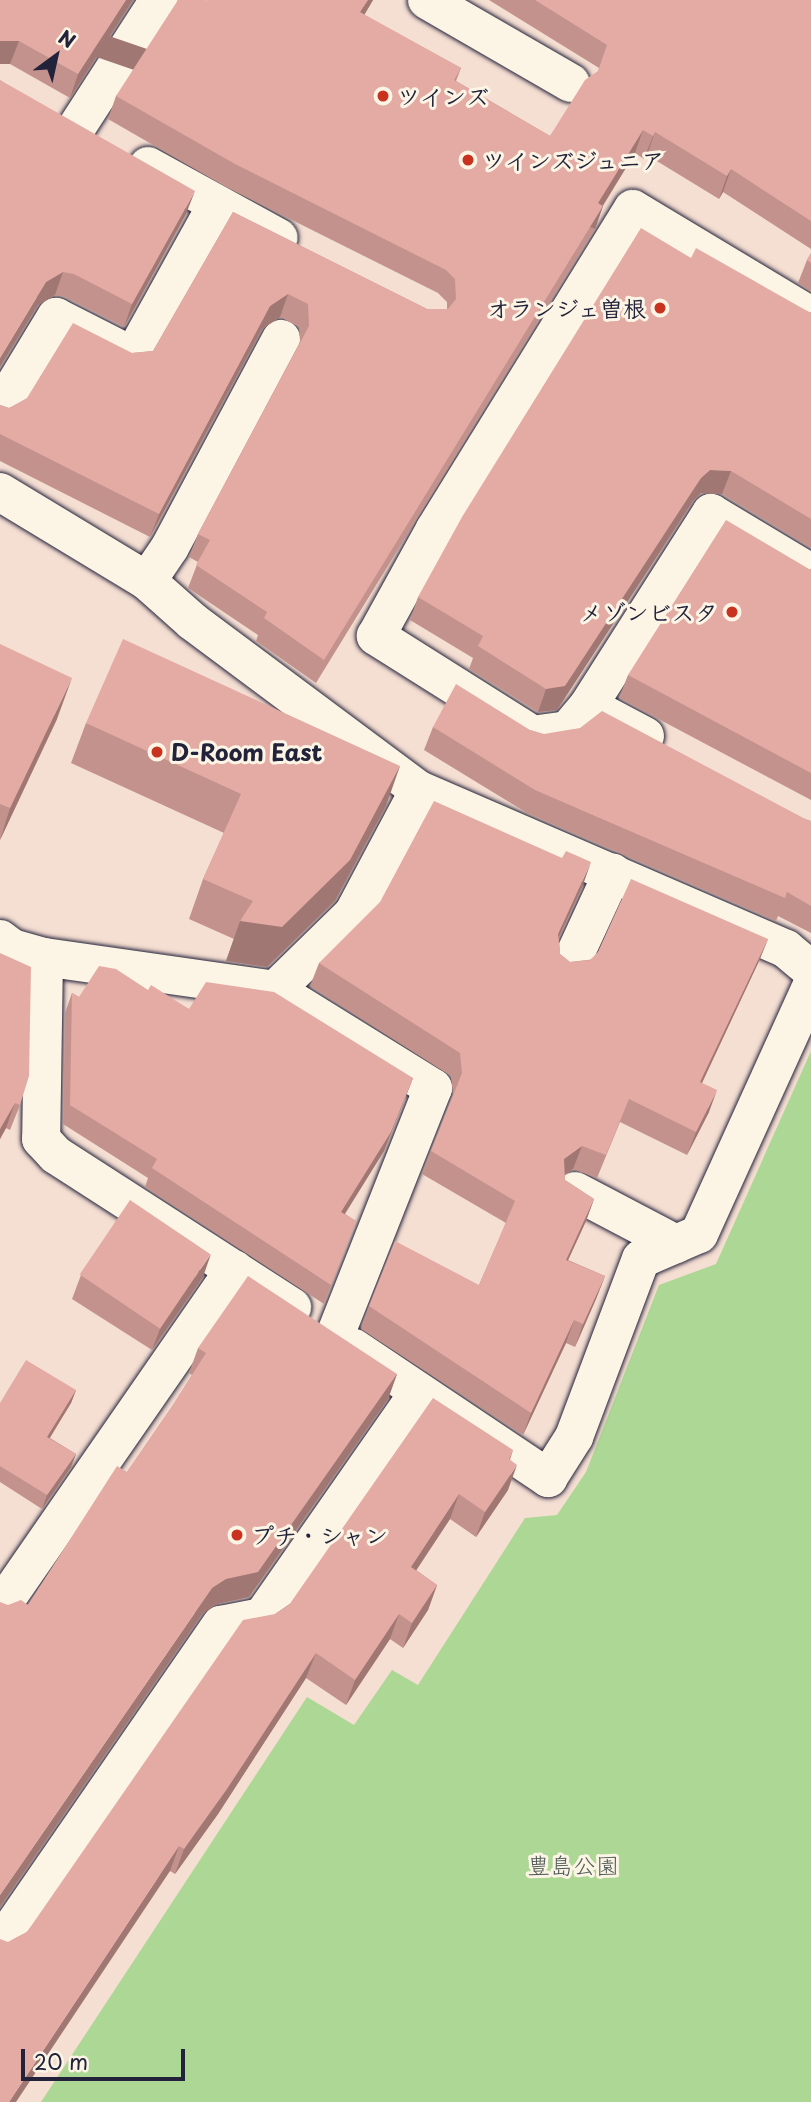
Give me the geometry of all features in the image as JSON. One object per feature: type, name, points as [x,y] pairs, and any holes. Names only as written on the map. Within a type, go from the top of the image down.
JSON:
[{"type":"street","points":[[78,125],[159,0]]},
{"type":"street","points":[[427,0],[571,83]]},
{"type":"street","points":[[45,107],[216,206],[316,257]]},
{"type":"street","points":[[0,409],[56,317],[133,355],[216,206]]},
{"type":"street","points":[[811,316],[633,209],[470,470],[376,636],[533,735],[568,730],[588,706],[711,513],[811,573]]},
{"type":"street","points":[[146,581],[170,547],[281,339]]},
{"type":"street","points":[[0,492],[74,533],[146,581],[192,621],[419,790],[786,949],[811,970]]},
{"type":"street","points":[[588,706],[682,756]]},
{"type":"street","points":[[275,990],[353,914],[419,790]]},
{"type":"street","points":[[570,965],[613,872]]},
{"type":"street","points":[[0,939],[12,948],[44,957],[275,990],[433,1088],[335,1335]]},
{"type":"street","points":[[44,957],[41,1139],[57,1155],[235,1269],[548,1478],[574,1437],[641,1259],[699,1234],[811,988]]},
{"type":"street","points":[[575,1191],[676,1244]]},
{"type":"street","points":[[0,1608],[235,1269]]},
{"type":"street","points":[[0,1945],[221,1625],[262,1617],[419,1392]]},
{"type":"green space","name":"豊島公園","points":[[811,1051],[811,2102],[41,2102],[307,1697],[354,1725],[392,1670],[418,1685],[525,1518],[557,1515],[586,1472],[659,1285],[716,1264]]},
{"type":"building","points":[[0,0],[126,0],[78,74],[19,41],[0,41]]},
{"type":"building","points":[[178,0],[368,0],[360,12],[461,68],[454,80],[550,136],[585,80],[598,71],[607,45],[535,0],[811,0],[811,221],[731,169],[727,176],[655,132],[653,136],[643,130],[598,203],[603,206],[324,660],[264,618],[267,612],[196,565],[210,540],[198,534],[309,326],[308,304],[288,294],[270,306],[159,514],[0,434],[0,405],[9,408],[27,398],[73,323],[132,353],[153,351],[233,212],[427,309],[448,309],[456,299],[455,279],[446,270],[235,164],[116,96]]},
{"type":"building","points":[[0,80],[195,191],[132,304],[74,274],[63,272],[46,282],[0,358]]},
{"type":"building","points":[[641,228],[691,258],[696,248],[811,312],[811,519],[731,471],[710,470],[701,478],[565,686],[546,689],[478,646],[483,636],[418,597],[462,517]]},
{"type":"building","points":[[726,520],[811,569],[811,773],[628,675]]},
{"type":"building","points":[[123,639],[400,766],[350,860],[282,927],[240,921],[253,901],[203,879],[241,794],[86,723]]},
{"type":"building","points":[[0,644],[72,678],[10,808],[0,804]]},
{"type":"building","points":[[456,684],[530,730],[544,734],[580,728],[602,711],[811,821],[811,906],[787,892],[785,898],[535,790],[433,727]]},
{"type":"building","points":[[434,801],[562,858],[566,851],[591,862],[558,934],[560,954],[570,962],[590,960],[598,952],[631,879],[768,939],[700,1082],[717,1090],[696,1132],[629,1099],[606,1155],[582,1146],[564,1159],[565,1180],[594,1199],[566,1260],[605,1276],[583,1324],[574,1320],[531,1413],[369,1306],[395,1241],[479,1285],[515,1201],[431,1151],[462,1073],[460,1053],[319,963],[380,902]]},
{"type":"building","points":[[0,953],[31,967],[29,1076],[20,1105],[15,1103],[0,1129]]},
{"type":"building","points":[[99,966],[116,969],[148,990],[151,985],[189,1009],[206,982],[274,992],[413,1078],[391,1132],[341,1212],[356,1221],[331,1285],[152,1168],[157,1159],[70,1105],[72,993],[79,997]]},
{"type":"building","points":[[130,1200],[210,1254],[160,1329],[80,1275]]},
{"type":"building","points":[[248,1276],[397,1374],[258,1572],[226,1579],[212,1588],[0,1895],[0,1602],[8,1605],[21,1600],[28,1605],[117,1466],[127,1472],[173,1405],[206,1353],[198,1348]]},
{"type":"building","points":[[26,1360],[76,1390],[47,1437],[76,1454],[47,1495],[0,1466],[0,1403]]},
{"type":"building","points":[[433,1398],[513,1450],[509,1459],[517,1465],[485,1512],[459,1494],[411,1567],[437,1585],[412,1623],[399,1614],[355,1680],[316,1653],[227,1789],[184,1849],[179,1846],[9,2102],[0,2102],[0,1939],[8,1942],[27,1932],[243,1620],[275,1614],[289,1605]]},
{"type":"place","name":"ツインズ","points":[[383,96]]},
{"type":"place","name":"ツインズジュニア","points":[[468,160]]},
{"type":"place","name":"オランジェ曽根","points":[[660,308]]},
{"type":"place","name":"メゾンビスタ","points":[[732,612]]},
{"type":"place","name":"D-Room East","points":[[157,752]]},
{"type":"place","name":"プチ・シャン","points":[[237,1535]]}]
